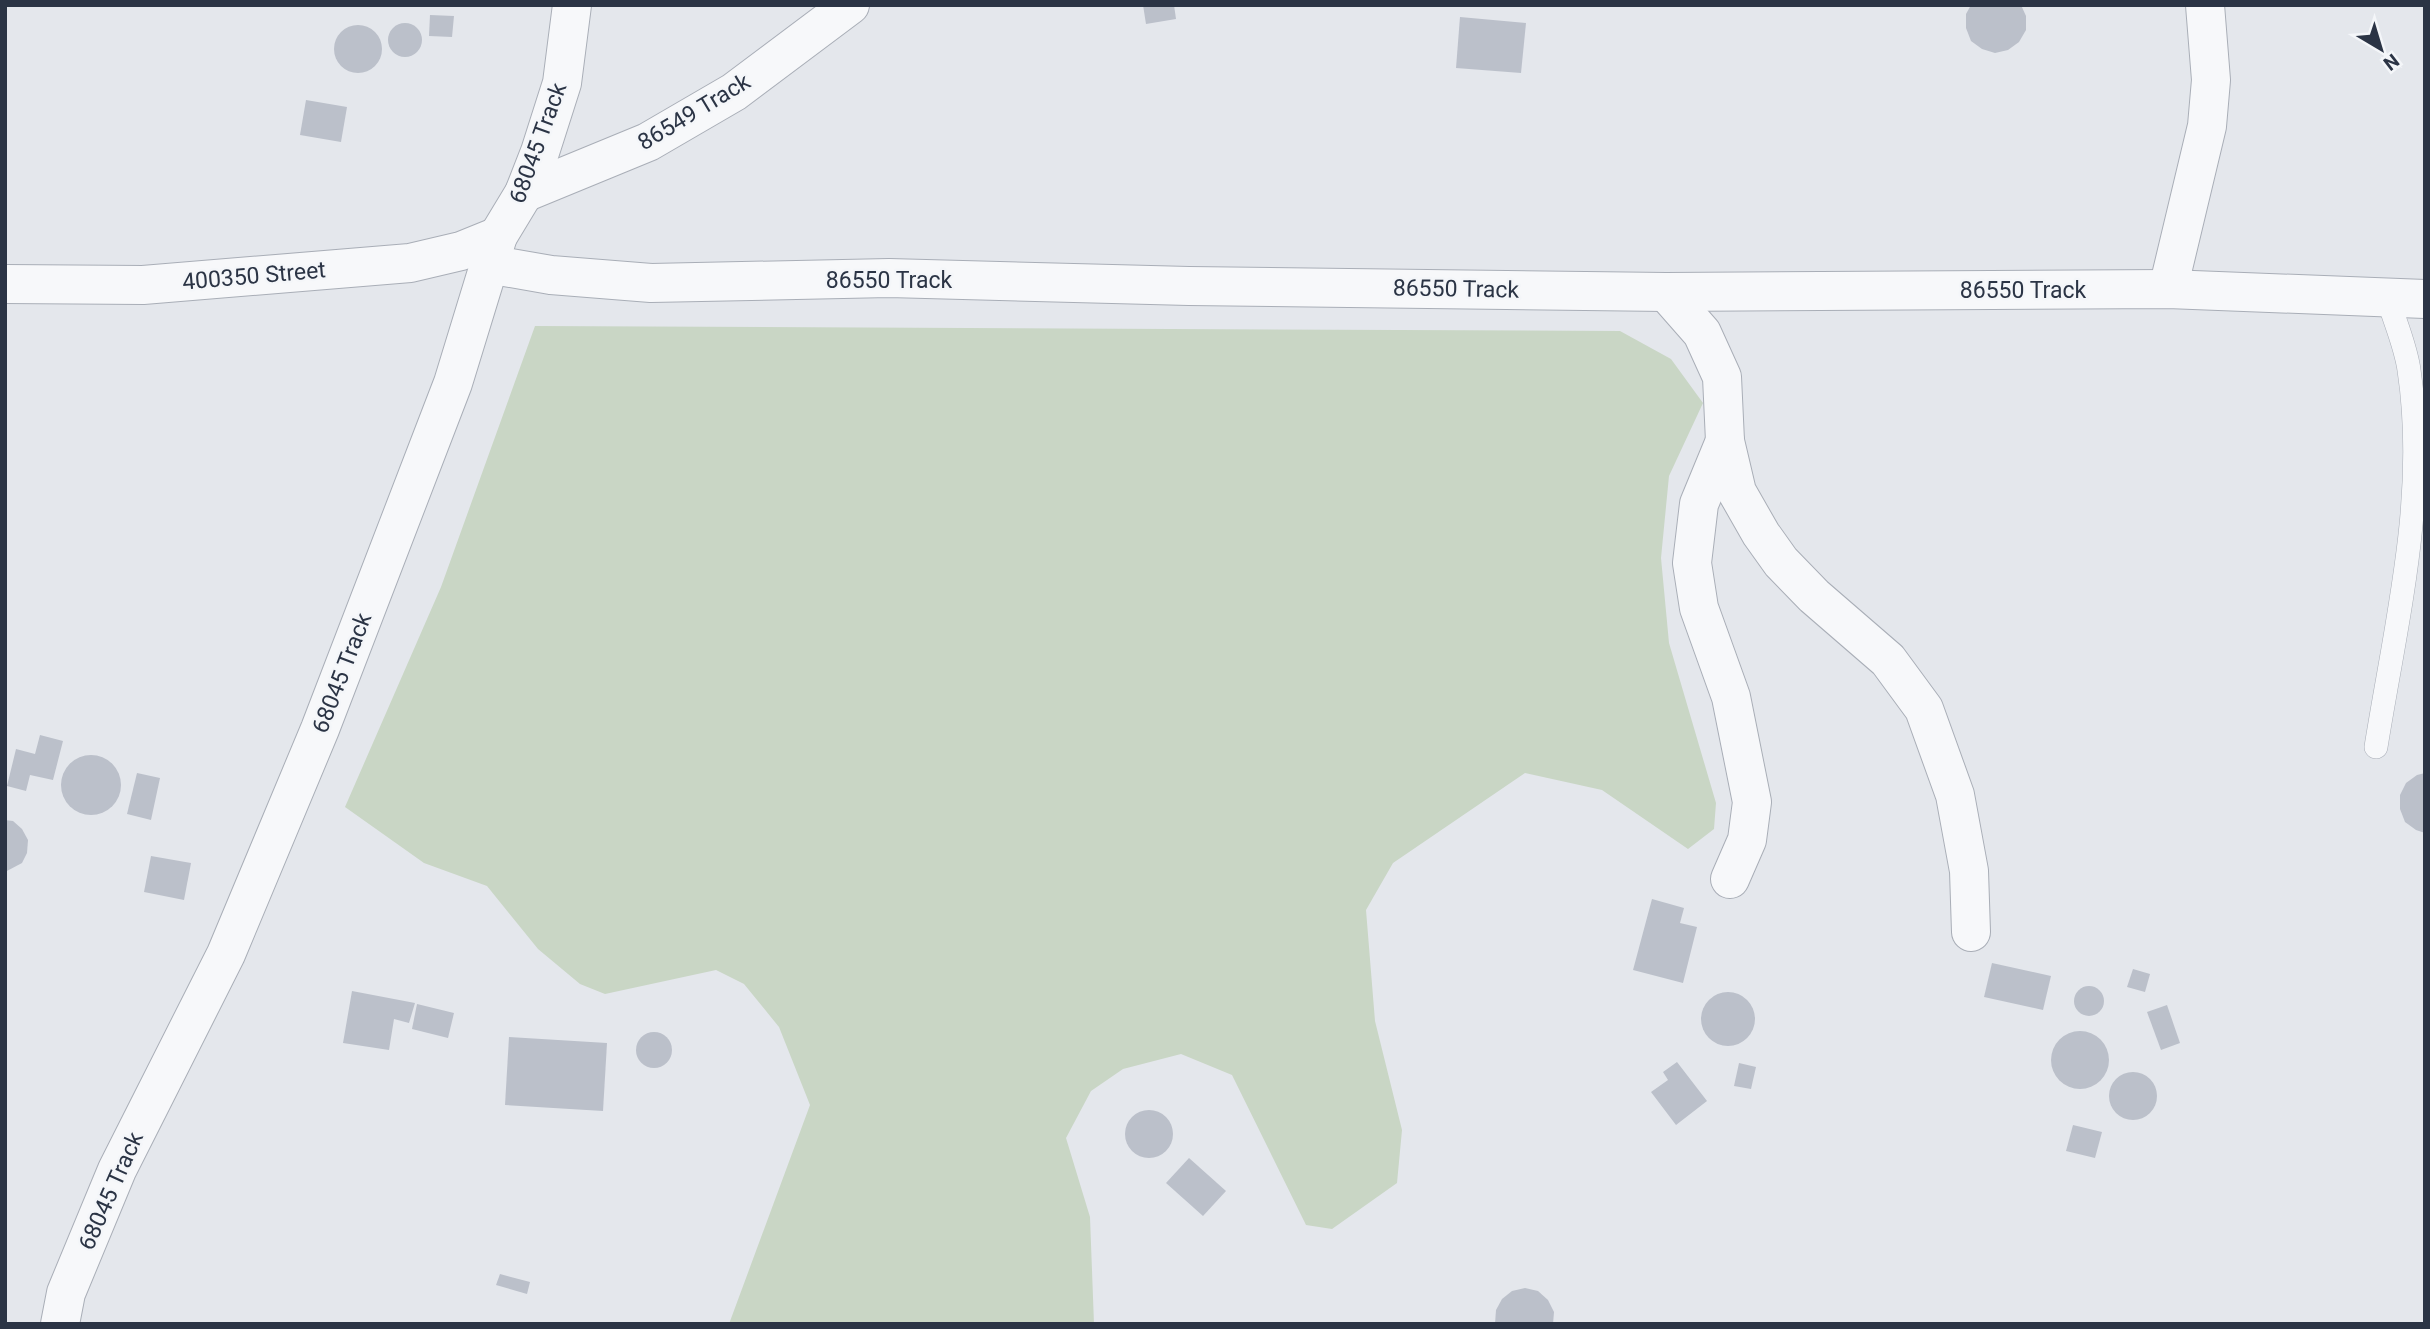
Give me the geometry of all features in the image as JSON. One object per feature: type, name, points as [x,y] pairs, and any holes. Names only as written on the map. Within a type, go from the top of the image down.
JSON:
[{"type":"street","name":"68045 Track","points":[[60,1324],[66,1293],[117,1170],[226,954],[320,729],[453,383],[493,250],[524,193],[562,83],[572,5]]},
{"type":"street","name":"86549 Track","points":[[524,193],[659,136],[734,92],[850,5]]},
{"type":"street","points":[[2168,289],[2207,126],[2211,80],[2205,5]]},
{"type":"street","name":"86550 Track","points":[[493,250],[551,275],[651,283],[889,278],[1189,286],[1666,292],[2168,289],[2407,299]]},
{"type":"street","name":"400350 Street","points":[[5,284],[142,285],[410,263],[461,251],[493,250]]},
{"type":"street","points":[[1666,292],[1702,333],[1722,377],[1725,441],[1737,492],[1761,534],[1781,562],[1814,596],[1888,660],[1924,709],[1955,795],[1969,871],[1971,932]]},
{"type":"street","points":[[1725,441],[1699,504],[1692,563],[1699,608],[1731,697],[1752,802],[1746,840],[1730,879]]},
{"type":"lane","points":[[2376,747],[2407,569],[2415,492],[2407,299]]},
{"type":"green space","points":[[535,326],[1620,331],[1671,359],[1703,403],[1669,476],[1661,558],[1669,643],[1716,803],[1714,829],[1688,849],[1602,790],[1525,773],[1393,863],[1366,910],[1375,1021],[1402,1130],[1397,1183],[1332,1229],[1306,1225],[1232,1075],[1181,1054],[1123,1069],[1091,1091],[1066,1138],[1090,1217],[1094,1324],[729,1324],[810,1105],[779,1027],[744,984],[716,970],[605,994],[580,984],[538,949],[487,886],[424,863],[345,807],[441,587]]},
{"type":"building","points":[[1143,5],[1174,5],[1176,19],[1146,24]]},
{"type":"building","points":[[1971,5],[2021,5],[2026,16],[2026,30],[2019,42],[2008,50],[1995,53],[1982,49],[1971,41],[1966,28],[1966,14]]},
{"type":"building","points":[[430,15],[454,16],[452,37],[429,36]]},
{"type":"building","points":[[1460,17],[1526,23],[1521,73],[1456,68]]},
{"type":"building","points":[[405,23],[417,28],[422,40],[417,52],[405,57],[393,52],[388,40],[393,28]]},
{"type":"building","points":[[358,25],[367,26],[375,32],[381,40],[381,58],[375,66],[367,72],[358,73],[349,72],[341,66],[335,58],[334,49],[335,40],[341,32],[349,26]]},
{"type":"building","points":[[306,100],[347,107],[341,142],[300,135]]},
{"type":"building","points":[[40,735],[63,741],[53,780],[30,775],[26,791],[7,786],[16,749],[35,754]]},
{"type":"building","points":[[91,755],[108,760],[116,768],[121,785],[116,802],[108,810],[91,815],[74,810],[66,802],[61,785],[66,768],[74,760]]},
{"type":"building","points":[[137,773],[160,778],[151,820],[127,814]]},
{"type":"building","points":[[2425,773],[2425,833],[2405,822],[2400,809],[2400,795],[2406,783]]},
{"type":"building","points":[[5,820],[13,821],[22,829],[28,840],[27,853],[22,863],[5,872]]},
{"type":"building","points":[[151,856],[191,863],[184,900],[144,892]]},
{"type":"building","points":[[1652,899],[1684,908],[1680,923],[1697,927],[1683,983],[1633,970]]},
{"type":"building","points":[[1992,963],[2051,976],[2043,1010],[1984,997]]},
{"type":"building","points":[[2133,969],[2150,974],[2145,992],[2127,987]]},
{"type":"building","points":[[2089,986],[2100,990],[2104,1001],[2100,1012],[2089,1016],[2078,1012],[2074,1001],[2078,990]]},
{"type":"building","points":[[352,991],[415,1003],[409,1023],[394,1019],[389,1050],[343,1043]]},
{"type":"building","points":[[1733,992],[1743,996],[1751,1004],[1755,1019],[1751,1034],[1743,1042],[1723,1046],[1713,1042],[1705,1034],[1701,1014],[1705,1004],[1713,996]]},
{"type":"building","points":[[417,1004],[454,1013],[448,1038],[412,1029]]},
{"type":"building","points":[[2167,1005],[2180,1043],[2161,1050],[2147,1012]]},
{"type":"building","points":[[2080,1031],[2091,1033],[2104,1044],[2109,1060],[2107,1071],[2096,1084],[2080,1089],[2069,1087],[2056,1076],[2051,1060],[2053,1049],[2064,1036]]},
{"type":"building","points":[[654,1032],[667,1037],[672,1050],[667,1063],[654,1068],[641,1063],[636,1050],[641,1037]]},
{"type":"building","points":[[509,1037],[607,1043],[603,1111],[505,1105]]},
{"type":"building","points":[[1677,1062],[1707,1101],[1676,1125],[1651,1092],[1668,1080],[1663,1072]]},
{"type":"building","points":[[1739,1063],[1756,1067],[1751,1089],[1734,1086]]},
{"type":"building","points":[[2133,1072],[2142,1073],[2150,1079],[2156,1087],[2156,1105],[2150,1113],[2142,1119],[2133,1120],[2124,1119],[2116,1113],[2110,1105],[2109,1096],[2110,1087],[2116,1079],[2124,1073]]},
{"type":"building","points":[[1149,1110],[1158,1111],[1166,1117],[1172,1125],[1172,1143],[1166,1151],[1158,1157],[1149,1158],[1140,1157],[1132,1151],[1126,1143],[1125,1134],[1126,1125],[1132,1117],[1140,1111]]},
{"type":"building","points":[[2073,1125],[2102,1132],[2095,1158],[2066,1151]]},
{"type":"building","points":[[1189,1158],[1226,1191],[1203,1216],[1166,1183]]},
{"type":"building","points":[[500,1274],[530,1282],[527,1294],[496,1285]]},
{"type":"building","points":[[1525,1288],[1538,1291],[1548,1300],[1554,1312],[1553,1324],[1495,1324],[1496,1310],[1502,1299],[1512,1291]]}]
